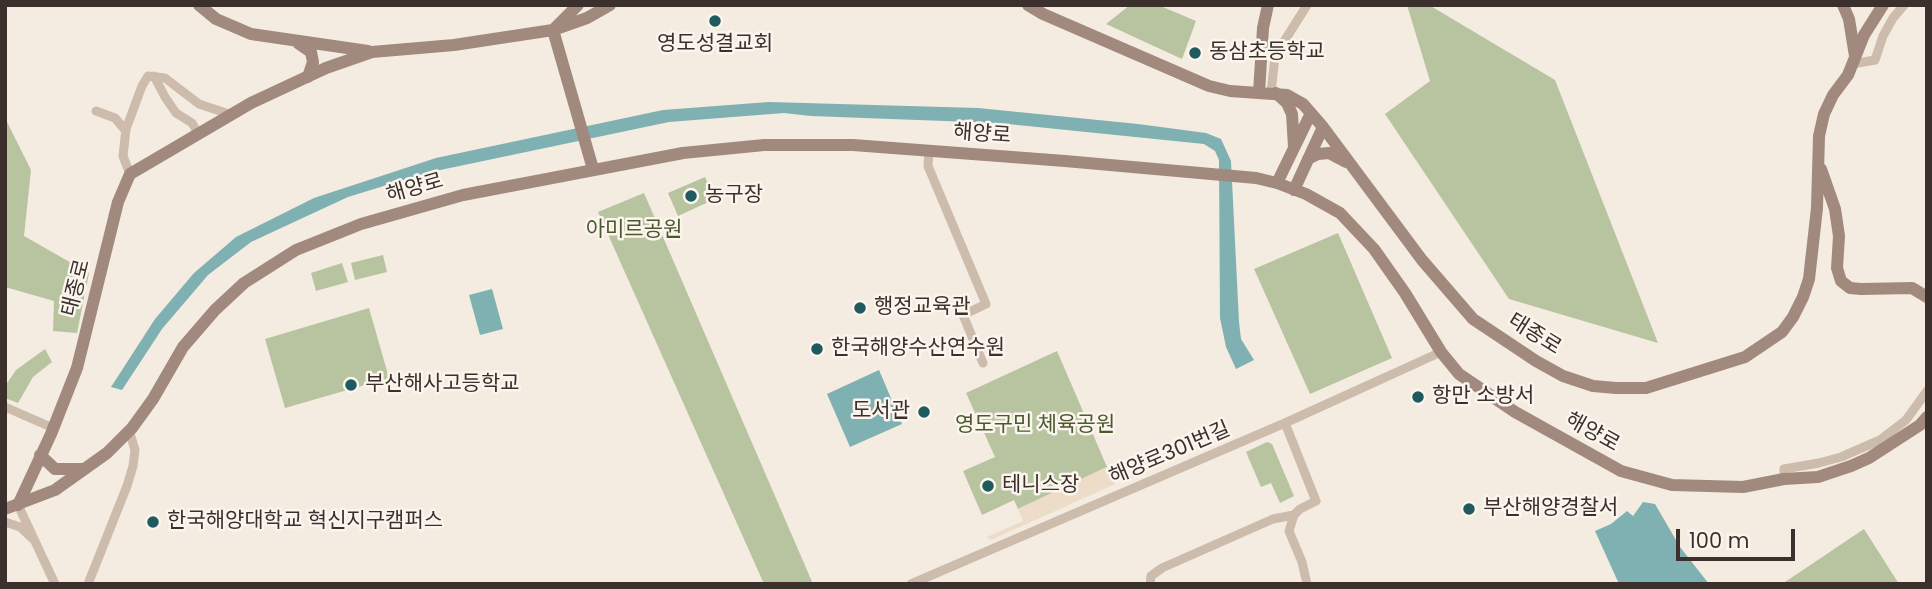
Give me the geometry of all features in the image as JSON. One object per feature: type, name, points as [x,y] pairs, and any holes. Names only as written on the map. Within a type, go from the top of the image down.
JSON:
[{"type":"main road","points":[[199,5],[216,19],[251,34],[372,52],[454,45],[553,30],[587,18],[610,5]]},
{"type":"main road","points":[[553,30],[578,5]]},
{"type":"main road","points":[[1268,5],[1263,28],[1269,93],[1287,103],[1292,114],[1294,148]]},
{"type":"main road","points":[[1843,5],[1849,19],[1854,60]]},
{"type":"main road","points":[[1865,5],[1880,9]]},
{"type":"main road","name":"태종로","points":[[1034,7],[1209,86],[1230,91],[1286,95],[1303,104],[1422,260],[1474,319],[1563,376],[1593,386],[1616,388],[1646,388],[1745,357],[1782,331],[1793,317],[1806,288],[1817,208],[1819,136],[1824,114],[1880,9]]},
{"type":"main road","points":[[553,30],[593,169]]},
{"type":"main road","points":[[295,41],[311,51],[313,62],[308,77]]},
{"type":"main road","points":[[318,44],[327,51],[330,61],[326,68]]},
{"type":"main road","points":[[130,174],[229,114],[326,68],[372,52]]},
{"type":"main road","points":[[1277,183],[1311,113]]},
{"type":"main road","points":[[1294,190],[1323,127]]},
{"type":"main road","name":"해양로","points":[[12,507],[55,490],[107,453],[153,399],[183,347],[215,310],[244,283],[296,250],[361,224],[463,195],[682,153],[764,145],[853,145],[1198,172],[1277,183],[1340,214],[1374,249],[1441,352],[1459,374],[1480,390],[1621,471],[1672,485],[1743,487],[1784,479],[1818,477],[1851,466],[1900,439],[1927,417]]},
{"type":"main road","points":[[1308,159],[1329,153],[1350,165]]},
{"type":"main road","points":[[1818,160],[1835,209],[1839,236],[1837,268],[1840,281],[1850,288],[1912,288],[1927,297]]},
{"type":"main road","name":"태종로","points":[[12,507],[53,428],[77,368],[118,202],[130,174]]},
{"type":"main road","points":[[1817,208],[1835,209]]},
{"type":"main road","points":[[40,455],[55,469],[86,469]]},
{"type":"street","points":[[1269,93],[1276,57],[1307,5]]},
{"type":"street","points":[[1854,60],[1875,60],[1883,36],[1904,5]]},
{"type":"street","points":[[151,76],[165,78],[199,104],[229,114]]},
{"type":"street","points":[[130,174],[123,156],[126,131],[142,86],[151,76]]},
{"type":"street","points":[[151,76],[176,113],[192,123],[198,134]]},
{"type":"street","points":[[96,111],[115,118],[126,131]]},
{"type":"street","points":[[929,151],[928,166],[986,304],[963,316],[983,363]]},
{"type":"street","name":"해양로301번길","points":[[911,584],[1285,423],[1441,352]]},
{"type":"street","points":[[1784,479],[1784,468],[1841,457],[1880,440],[1906,420],[1927,391]]},
{"type":"street","points":[[5,407],[53,428]]},
{"type":"street","points":[[1285,423],[1316,502],[1300,509],[1294,515],[1289,531]]},
{"type":"street","points":[[88,584],[133,466],[135,450],[129,430]]},
{"type":"street","points":[[12,507],[36,541],[55,584]]},
{"type":"street","points":[[1150,584],[1152,576],[1162,568],[1273,519],[1294,515]]},
{"type":"street","points":[[1273,519],[1289,531],[1302,562],[1307,584]]},
{"type":"street","points":[[5,522],[20,527],[36,541]]},
{"type":"green space","points":[[1130,5],[1158,5],[1196,21],[1182,59],[1106,24]]},
{"type":"green space","points":[[1407,5],[1429,5],[1555,80],[1658,343],[1509,299],[1385,114],[1430,81]]},
{"type":"green space","points":[[5,118],[31,170],[24,236],[89,273],[77,333],[53,331],[54,301],[5,287]]},
{"type":"green space","name":"농구장","points":[[705,177],[715,199],[678,216],[668,193]]},
{"type":"green space","name":"아미르공원","points":[[644,193],[813,584],[764,584],[598,212]]},
{"type":"green space","points":[[1338,233],[1392,358],[1310,394],[1254,269]]},
{"type":"green space","points":[[383,255],[387,272],[355,280],[351,263]]},
{"type":"green space","points":[[342,263],[348,282],[316,291],[311,273]]},
{"type":"green space","points":[[369,308],[389,378],[285,408],[265,339]]},
{"type":"green space","points":[[45,349],[52,362],[33,377],[18,403],[5,398],[5,386],[16,370]]},
{"type":"green space","name":"영도구민 체육공원","points":[[1057,351],[1107,467],[1018,509],[1014,500],[982,515],[963,471],[995,457],[966,393]]},
{"type":"green space","points":[[1267,442],[1272,444],[1294,496],[1280,503],[1271,483],[1261,487],[1246,452]]},
{"type":"green space","points":[[1864,529],[1899,584],[1782,584]]},
{"type":"shaded area","points":[[1107,467],[1115,484],[991,540],[987,537],[1023,521],[1018,509]]},
{"type":"water","points":[[769,102],[978,108],[1138,124],[1206,133],[1221,139],[1231,161],[1241,339],[1254,360],[1236,369],[1226,347],[1220,318],[1219,160],[1215,151],[1204,144],[998,123],[784,113],[669,122],[426,173],[348,197],[251,242],[208,275],[162,329],[122,390],[111,387],[155,319],[194,273],[236,237],[314,198],[436,158],[663,110]]},
{"type":"water","points":[[492,289],[503,329],[480,335],[469,295]]},
{"type":"water","points":[[879,370],[902,424],[850,447],[827,394]]},
{"type":"water","points":[[1643,502],[1655,504],[1680,547],[1709,584],[1619,584],[1595,531],[1611,524],[1627,511],[1633,516]]},
{"type":"place","name":"영도성결교회","points":[[715,21]]},
{"type":"place","name":"동삼초등학교","points":[[1195,53]]},
{"type":"place","name":"농구장","points":[[691,196]]},
{"type":"place","name":"행정교육관","points":[[860,308]]},
{"type":"place","name":"한국해양수산연수원","points":[[817,349]]},
{"type":"place","name":"부산해사고등학교","points":[[351,385]]},
{"type":"place","name":"항만 소방서","points":[[1418,397]]},
{"type":"place","name":"도서관","points":[[924,412]]},
{"type":"place","name":"테니스장","points":[[988,486]]},
{"type":"place","name":"부산해양경찰서","points":[[1469,509]]},
{"type":"place","name":"한국해양대학교 혁신지구캠퍼스","points":[[153,522]]}]
